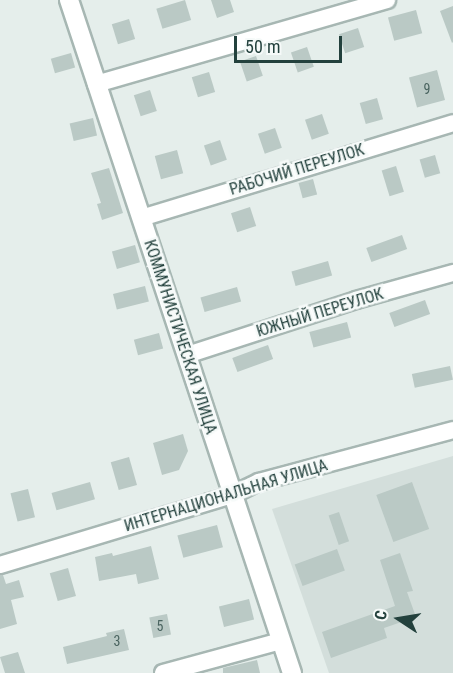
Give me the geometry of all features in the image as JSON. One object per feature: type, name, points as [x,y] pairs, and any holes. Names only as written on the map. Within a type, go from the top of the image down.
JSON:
[{"type":"street","name":"КОММУНИСТИЧЕСКАЯ УЛИЦА","points":[[69,0],[292,673]]},
{"type":"street","points":[[96,84],[387,0]]},
{"type":"street","name":"РАБОЧИЙ ПЕРЕУЛОК","points":[[141,218],[453,123]]},
{"type":"street","name":"ЮЖНЫЙ ПЕРЕУЛОК","points":[[187,355],[356,300],[453,273]]},
{"type":"street","name":"ИНТЕРНАЦИОНАЛЬНАЯ УЛИЦА","points":[[0,565],[232,495],[259,482],[453,430]]},
{"type":"street","points":[[163,673],[281,641]]},
{"type":"shaded area","points":[[453,456],[453,673],[329,673],[272,509]]},
{"type":"building","points":[[185,0],[191,20],[162,29],[156,9]]},
{"type":"building","points":[[211,0],[230,0],[234,12],[217,18]]},
{"type":"building","points":[[453,6],[453,42],[452,43],[440,11]]},
{"type":"building","points":[[416,10],[422,33],[394,41],[388,18]]},
{"type":"building","points":[[129,19],[135,39],[118,44],[112,24]]},
{"type":"building","points":[[358,28],[364,47],[345,53],[339,34]]},
{"type":"building","points":[[307,47],[314,67],[298,72],[291,53]]},
{"type":"building","points":[[71,53],[75,67],[55,73],[51,59]]},
{"type":"building","points":[[256,56],[263,76],[247,81],[240,62]]},
{"type":"building","points":[[437,70],[445,100],[417,107],[409,78]]},
{"type":"building","points":[[209,72],[215,92],[198,97],[192,77]]},
{"type":"building","points":[[150,90],[157,111],[141,116],[134,95]]},
{"type":"building","points":[[377,98],[383,119],[366,124],[360,103]]},
{"type":"building","points":[[322,114],[329,134],[312,140],[305,120]]},
{"type":"building","points":[[93,118],[97,136],[74,141],[70,123]]},
{"type":"building","points":[[275,128],[282,148],[265,154],[258,134]]},
{"type":"building","points":[[220,140],[227,160],[211,165],[204,146]]},
{"type":"building","points":[[177,150],[183,173],[161,179],[155,156]]},
{"type":"building","points":[[435,155],[440,173],[425,178],[420,159]]},
{"type":"building","points":[[396,166],[404,192],[390,196],[382,170]]},
{"type":"building","points":[[109,168],[123,213],[102,220],[97,204],[101,203],[91,173]]},
{"type":"building","points":[[313,179],[317,194],[303,198],[299,183]]},
{"type":"building","points":[[250,207],[256,226],[237,232],[231,213]]},
{"type":"building","points":[[402,235],[407,249],[371,262],[366,248]]},
{"type":"building","points":[[135,245],[140,262],[117,269],[112,252]]},
{"type":"building","points":[[328,261],[332,275],[296,286],[291,271]]},
{"type":"building","points":[[145,286],[149,302],[117,310],[113,294]]},
{"type":"building","points":[[237,287],[241,301],[205,312],[200,297]]},
{"type":"building","points":[[425,300],[430,314],[394,327],[389,313]]},
{"type":"building","points":[[347,322],[351,337],[313,348],[309,332]]},
{"type":"building","points":[[159,333],[163,348],[138,355],[134,340]]},
{"type":"building","points":[[268,345],[273,359],[237,372],[232,358]]},
{"type":"building","points":[[450,366],[453,380],[415,388],[412,374]]},
{"type":"building","points":[[183,434],[188,451],[179,470],[162,475],[153,443]]},
{"type":"building","points":[[129,457],[137,485],[119,490],[111,462]]},
{"type":"building","points":[[90,482],[95,499],[57,510],[52,493]]},
{"type":"building","points":[[412,482],[429,529],[393,542],[376,495]]},
{"type":"building","points":[[28,489],[35,517],[18,521],[11,493]]},
{"type":"building","points":[[339,512],[349,541],[339,545],[329,516]]},
{"type":"building","points":[[217,525],[223,547],[183,558],[177,536]]},
{"type":"building","points":[[151,546],[159,579],[138,584],[136,574],[99,581],[95,557],[112,553],[113,556]]},
{"type":"building","points":[[337,549],[345,571],[303,586],[295,564]]},
{"type":"building","points":[[400,553],[413,591],[407,592],[416,617],[384,628],[387,638],[331,658],[322,632],[395,606],[380,560]]},
{"type":"building","points":[[68,568],[76,596],[58,601],[50,573]]},
{"type":"building","points":[[0,575],[3,575],[6,584],[19,580],[24,597],[11,600],[17,624],[0,629]]},
{"type":"building","points":[[249,599],[254,619],[224,627],[219,606]]},
{"type":"building","points":[[167,614],[171,635],[153,638],[149,617]]},
{"type":"building","points":[[124,629],[129,650],[67,664],[63,647],[107,636],[106,633]]},
{"type":"building","points":[[18,652],[25,673],[5,673],[0,657]]},
{"type":"building","points":[[257,660],[260,673],[223,673],[223,668]]}]
